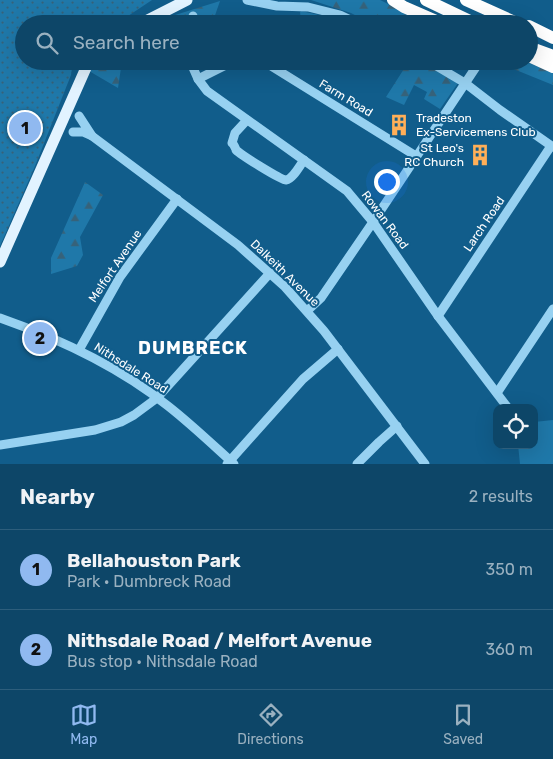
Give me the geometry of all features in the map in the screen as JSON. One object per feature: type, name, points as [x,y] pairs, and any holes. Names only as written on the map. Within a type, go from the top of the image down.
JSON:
[{"type":"highway","points":[[393,0],[424,15]]},
{"type":"highway","points":[[424,0],[442,15]]},
{"type":"highway","points":[[424,0],[456,15]]},
{"type":"highway","points":[[466,0],[499,15]]},
{"type":"highway","points":[[482,0],[510,15]]},
{"type":"highway","points":[[538,31],[553,38]]},
{"type":"highway","points":[[538,50],[553,56]]},
{"type":"highway","points":[[538,60],[553,67]]},
{"type":"main road","points":[[151,15],[167,0]]},
{"type":"main road","points":[[157,15],[187,0]]},
{"type":"main road","points":[[0,262],[85,70]]},
{"type":"street","points":[[247,0],[277,6],[308,7],[340,15]]},
{"type":"street","name":"Rowan Road","points":[[194,70],[207,91],[347,191],[374,222],[438,316],[505,404]]},
{"type":"street","points":[[198,79],[216,70]]},
{"type":"street","name":"Farm Road","points":[[277,70],[416,156]]},
{"type":"street","points":[[444,70],[465,82],[552,147]]},
{"type":"street","points":[[307,310],[321,298],[374,222],[474,70]]},
{"type":"street","name":"Dalkeith Avenue","points":[[79,116],[92,136]]},
{"type":"street","points":[[247,120],[235,134],[232,143],[236,149],[251,161],[280,179],[285,180],[290,178],[304,160]]},
{"type":"street","name":"Dalkeith Avenue","points":[[73,132],[83,132],[92,136],[233,241],[270,273],[307,310],[425,464]]},
{"type":"street","name":"Larch Road","points":[[438,316],[552,147]]},
{"type":"street","name":"Melfort Avenue","points":[[79,350],[120,277],[177,199]]},
{"type":"street","points":[[0,445],[106,428],[134,415],[157,398],[270,273]]},
{"type":"street","points":[[498,394],[553,309]]},
{"type":"street","name":"Nithsdale Road","points":[[0,318],[79,350],[129,379],[157,398],[230,463]]},
{"type":"street","points":[[230,463],[303,379],[338,349]]},
{"type":"street","points":[[357,464],[397,426]]},
{"type":"green space","points":[[0,0],[152,0],[130,15],[15,15],[15,70],[72,70],[35,166],[0,246]]},
{"type":"green space","points":[[311,0],[380,0],[411,15],[355,15]]},
{"type":"green space","points":[[220,1],[215,15],[175,15]]},
{"type":"green space","points":[[301,11],[319,15],[300,15]]},
{"type":"green space","points":[[538,67],[553,73],[553,85],[516,70],[538,70]]},
{"type":"green space","points":[[121,70],[118,88],[89,71]]},
{"type":"green space","points":[[403,70],[437,70],[458,83],[440,109],[424,99],[427,92],[414,85],[404,105],[386,97]]},
{"type":"green space","points":[[85,182],[103,195],[80,237],[83,255],[77,266],[51,274],[51,258]]},
{"type":"green space","points":[[553,420],[553,464],[520,464],[518,449],[538,449],[538,422]]},
{"type":"place","name":"Tradeston Ex-Servicemens Club","points":[[399,125]]},
{"type":"place","name":"Bellahouston Park","points":[[25,128]]},
{"type":"place","name":"St Leo's RC Church","points":[[480,155]]},
{"type":"place","name":"Nithsdale Road / Melfort Avenue","points":[[40,338]]},
{"type":"district","name":"DUMBRECK","points":[[193,348]]}]
